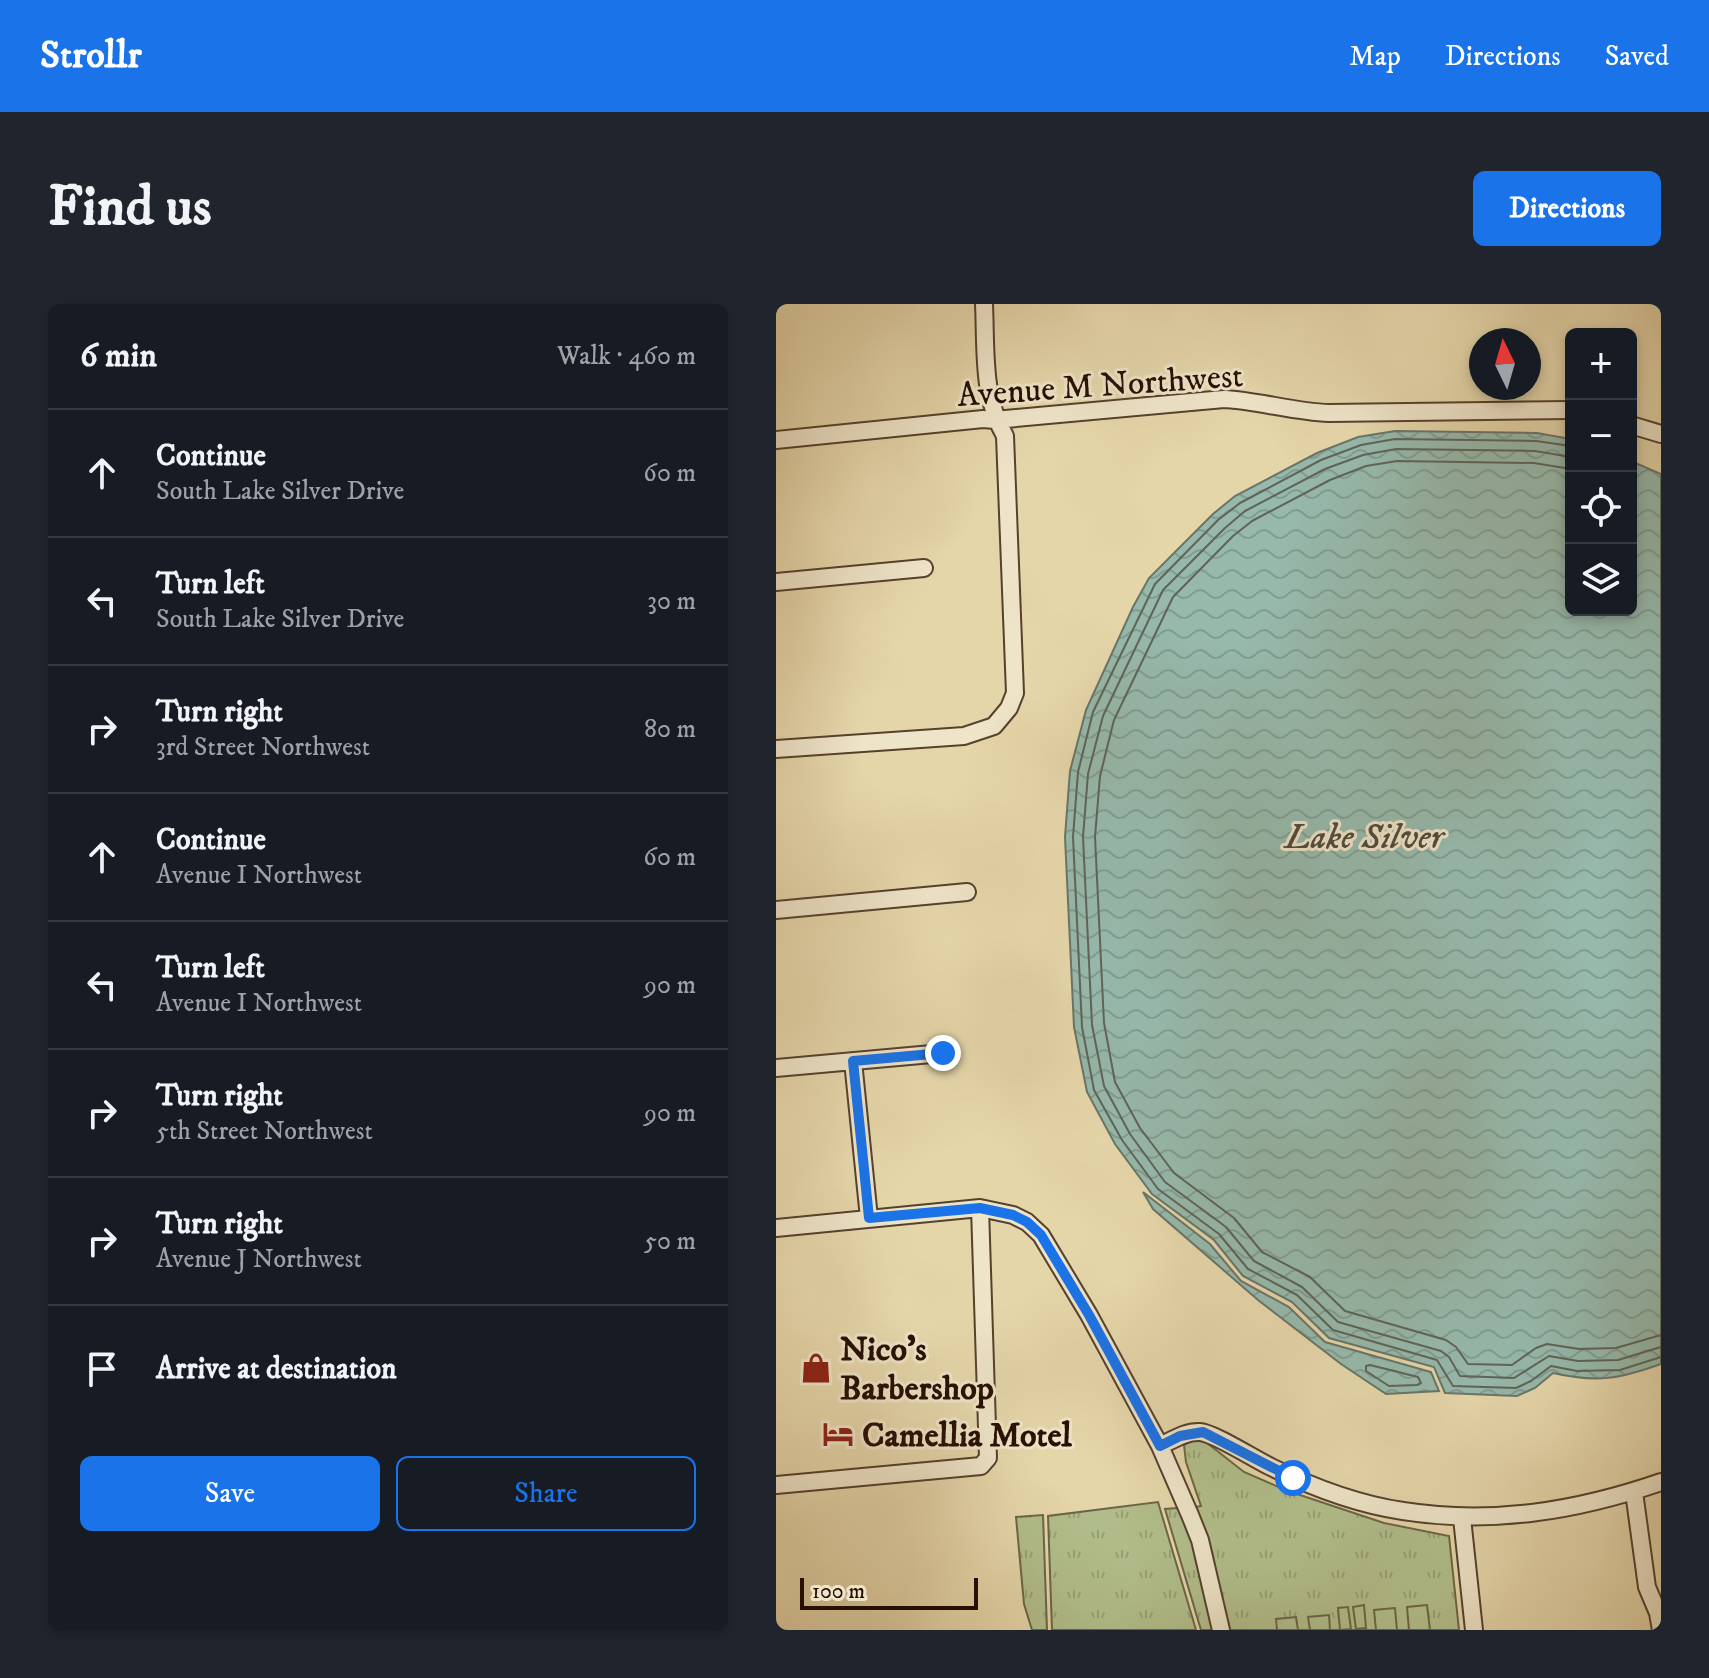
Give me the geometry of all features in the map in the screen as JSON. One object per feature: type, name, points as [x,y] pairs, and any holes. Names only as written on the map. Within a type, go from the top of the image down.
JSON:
[{"type":"street","points":[[776,749],[964,736],[994,726],[1009,708],[1015,693],[1005,436],[995,420],[989,400],[984,304]]},
{"type":"street","name":"Avenue M Northwest","points":[[776,440],[1224,399],[1329,413],[1565,410]]},
{"type":"street","points":[[1637,427],[1661,434]]},
{"type":"street","points":[[776,582],[924,568]]},
{"type":"street","points":[[776,910],[967,892]]},
{"type":"street","points":[[776,1068],[943,1053]]},
{"type":"street","points":[[853,1061],[869,1218]]},
{"type":"street","points":[[776,1485],[981,1466],[985,1461],[988,1449],[980,1208]]},
{"type":"street","points":[[776,1228],[980,1208],[1013,1215],[1027,1222],[1041,1235],[1089,1315],[1160,1446],[1200,1540],[1221,1630]]},
{"type":"street","points":[[1160,1446],[1180,1436],[1203,1432],[1293,1478],[1348,1499],[1402,1511],[1462,1518],[1559,1511],[1661,1482]]},
{"type":"street","points":[[1634,1492],[1647,1587],[1658,1613],[1661,1630]]},
{"type":"street","points":[[1462,1518],[1474,1630]]},
{"type":"green space","points":[[1195,1439],[1207,1443],[1244,1472],[1288,1491],[1384,1523],[1449,1536],[1459,1630],[1227,1630],[1195,1507],[1201,1506],[1186,1462],[1184,1445]]},
{"type":"green space","points":[[1158,1502],[1196,1630],[1052,1630],[1048,1516]]},
{"type":"green space","points":[[1177,1508],[1192,1533],[1197,1549],[1215,1630],[1201,1630],[1165,1509]]},
{"type":"green space","points":[[1043,1515],[1047,1630],[1032,1630],[1024,1604],[1016,1517]]},
{"type":"green space","points":[[1364,1605],[1366,1628],[1356,1629],[1353,1607]]},
{"type":"green space","points":[[1427,1605],[1430,1630],[1409,1630],[1407,1607]]},
{"type":"green space","points":[[1348,1607],[1351,1629],[1340,1630],[1338,1608]]},
{"type":"green space","points":[[1395,1608],[1397,1630],[1376,1630],[1374,1610]]},
{"type":"green space","points":[[1329,1615],[1330,1630],[1310,1630],[1308,1617]]},
{"type":"green space","points":[[1296,1617],[1298,1630],[1277,1630],[1276,1619]]},
{"type":"water","name":"Lake Silver","points":[[1395,431],[1537,433],[1565,438],[1565,616],[1637,616],[1637,464],[1661,474],[1661,1364],[1633,1373],[1595,1379],[1553,1373],[1535,1388],[1517,1396],[1445,1393],[1434,1367],[1329,1338],[1292,1302],[1243,1276],[1214,1240],[1152,1194],[1115,1144],[1087,1092],[1074,1027],[1065,837],[1070,771],[1086,710],[1149,578],[1235,496],[1317,453],[1358,437]]},
{"type":"water","points":[[1143,1192],[1210,1244],[1241,1281],[1289,1307],[1325,1342],[1431,1372],[1439,1391],[1386,1394],[1341,1364],[1258,1300],[1153,1209]]},
{"type":"place","name":"Nico's Barbershop","points":[[816,1368]]},
{"type":"place","name":"Camellia Motel","points":[[838,1434]]},
{"type":"route","points":[[943,1053],[853,1061],[869,1218],[980,1208],[1013,1215],[1027,1222],[1041,1235],[1089,1315],[1160,1446],[1180,1436],[1203,1432],[1293,1478]]}]
